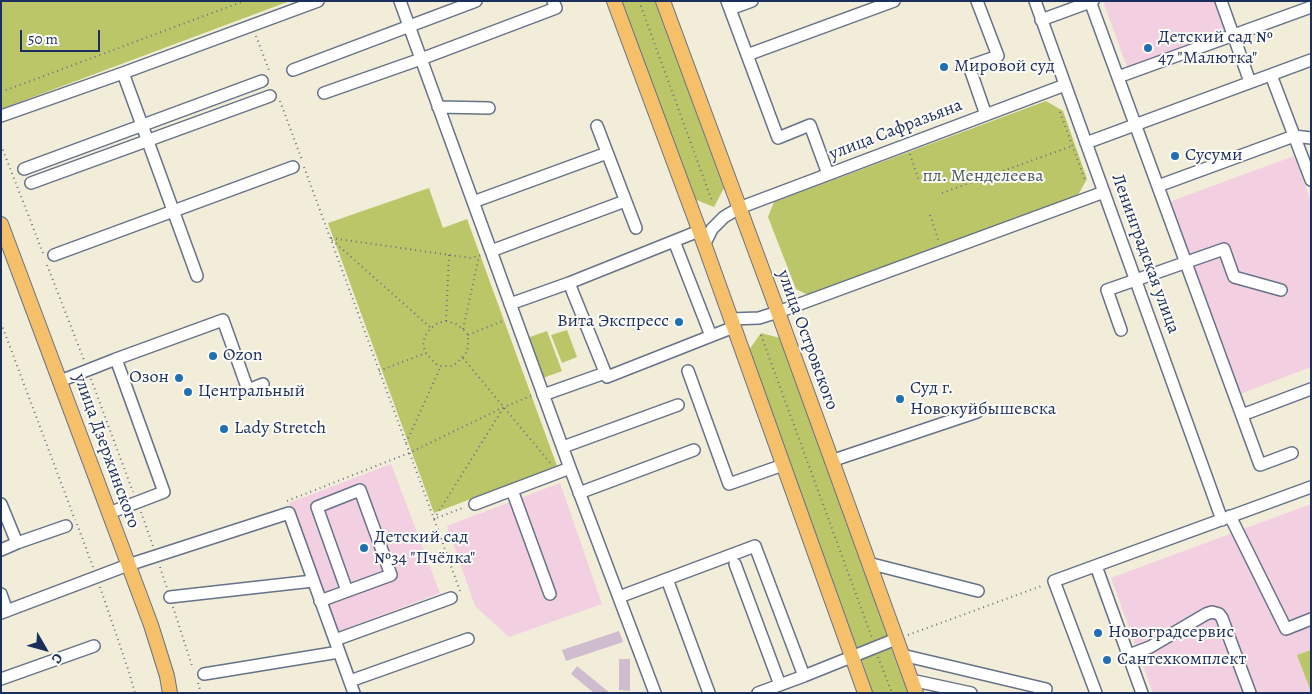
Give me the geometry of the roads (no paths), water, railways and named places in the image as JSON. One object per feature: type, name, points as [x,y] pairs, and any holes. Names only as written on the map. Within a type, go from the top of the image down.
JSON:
[{"type":"main road","points":[[614,1],[702,238],[865,693]]},
{"type":"main road","name":"улица Островского","points":[[663,1],[913,686]]},
{"type":"main road","name":"улица Дзержинского","points":[[1,224],[152,625],[168,676],[170,693]]},
{"type":"street","points":[[1,116],[318,1]]},
{"type":"street","points":[[400,1],[579,493],[655,693]]},
{"type":"street","points":[[293,70],[476,1]]},
{"type":"street","points":[[324,93],[556,8],[553,1]]},
{"type":"street","points":[[752,1],[728,5],[778,138],[810,126],[828,174]]},
{"type":"street","points":[[747,55],[894,1]]},
{"type":"street","points":[[977,1],[998,56],[969,66],[986,115]]},
{"type":"street","name":"Ленинградская улица","points":[[1034,1],[1136,280],[1226,518],[1286,628],[1311,620]]},
{"type":"street","points":[[1221,1],[1250,82]]},
{"type":"street","points":[[1041,20],[1091,2],[1260,465],[1292,453]]},
{"type":"street","points":[[1118,77],[1311,7]]},
{"type":"street","points":[[1086,143],[1311,60]]},
{"type":"street","points":[[123,73],[197,276]]},
{"type":"street","points":[[1271,75],[1311,180]]},
{"type":"street","points":[[24,169],[142,126],[266,76]]},
{"type":"street","name":"улица Сафразьяна","points":[[702,238],[724,217],[739,208],[1065,85]]},
{"type":"street","points":[[31,182],[275,98]]},
{"type":"street","points":[[438,107],[490,108]]},
{"type":"street","points":[[597,126],[636,228]]},
{"type":"street","points":[[1158,186],[1294,136],[1311,138]]},
{"type":"street","points":[[473,202],[607,153]]},
{"type":"street","points":[[48,257],[293,167]]},
{"type":"street","points":[[569,283],[607,377],[711,336],[732,323],[778,312],[1104,192]]},
{"type":"street","points":[[491,251],[625,201]]},
{"type":"street","points":[[510,304],[674,242],[702,238]]},
{"type":"street","points":[[674,242],[711,336]]},
{"type":"street","points":[[1121,330],[1107,290],[1224,249],[1234,277],[1281,290]]},
{"type":"street","points":[[60,381],[223,320],[248,390],[263,384]]},
{"type":"street","points":[[109,513],[164,492],[116,359]]},
{"type":"street","points":[[688,371],[729,484],[783,465]]},
{"type":"street","points":[[543,393],[605,373]]},
{"type":"street","points":[[1242,415],[1311,389]]},
{"type":"street","points":[[563,448],[678,405]]},
{"type":"street","points":[[831,461],[977,412]]},
{"type":"street","points":[[579,493],[694,450]]},
{"type":"street","points":[[475,504],[570,468]]},
{"type":"street","points":[[1096,693],[1054,582],[1311,487]]},
{"type":"street","points":[[320,601],[391,575],[360,490],[317,507],[347,591]]},
{"type":"street","points":[[512,490],[550,594]]},
{"type":"street","points":[[1,504],[17,543]]},
{"type":"street","points":[[1,594],[4,612],[128,565],[289,513],[354,693]]},
{"type":"street","points":[[1,550],[66,526]]},
{"type":"street","points":[[619,597],[755,546],[804,676]]},
{"type":"street","points":[[735,564],[780,685]]},
{"type":"street","points":[[868,564],[978,591]]},
{"type":"street","points":[[1096,566],[1142,693]]},
{"type":"street","points":[[667,579],[709,693]]},
{"type":"street","points":[[170,597],[313,581]]},
{"type":"street","points":[[335,640],[456,597]]},
{"type":"street","points":[[1129,655],[1150,647],[1206,614],[1212,612],[1219,614],[1250,693]]},
{"type":"street","points":[[350,680],[468,639]]},
{"type":"street","points":[[758,693],[896,639]]},
{"type":"street","points":[[1,679],[94,646]]},
{"type":"street","points":[[204,674],[339,652]]},
{"type":"street","points":[[902,655],[1046,689],[1045,693]]},
{"type":"street","points":[[913,686],[971,693]]},
{"type":"place","name":"Детский сад № 47 \"Малютка\"","points":[[1148,48]]},
{"type":"place","name":"Мировой суд","points":[[944,67]]},
{"type":"place","name":"Сусуми","points":[[1175,156]]},
{"type":"place","name":"Вита Экспресс","points":[[679,322]]},
{"type":"place","name":"Ozon","points":[[213,356]]},
{"type":"place","name":"Озон","points":[[179,378]]},
{"type":"place","name":"Центральный","points":[[188,392]]},
{"type":"place","name":"Суд г. Новокуйбышевска","points":[[900,399]]},
{"type":"place","name":"Lady Stretch","points":[[224,429]]},
{"type":"place","name":"Детский сад №34 \"Пчёлка\"","points":[[364,548]]},
{"type":"place","name":"Новоградсервис","points":[[1098,633]]},
{"type":"place","name":"Сантехкомплект","points":[[1107,660]]},
{"type":"park label","name":"пл. Менделеева","points":[[983,177]]}]
